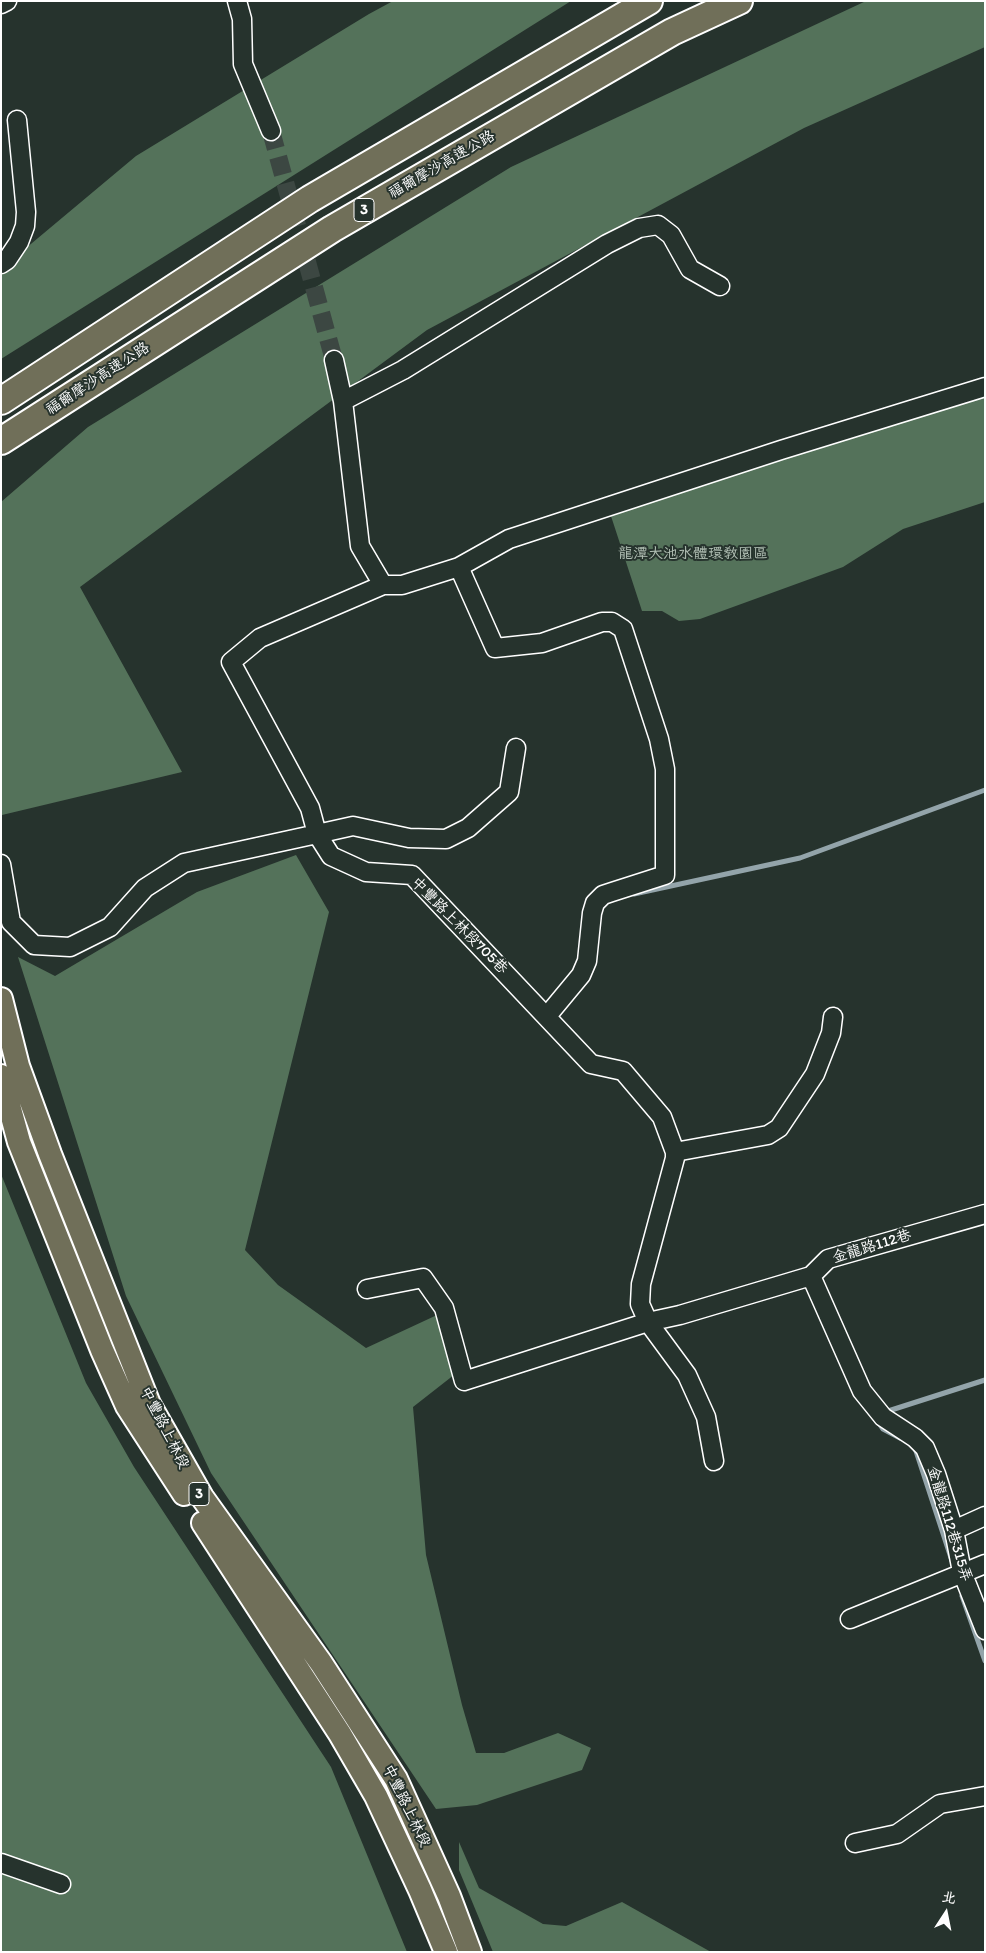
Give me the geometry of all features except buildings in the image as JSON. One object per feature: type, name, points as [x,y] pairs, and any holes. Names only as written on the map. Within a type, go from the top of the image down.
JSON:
[{"type":"highway","name":"3","points":[[1,401],[310,199],[649,1]]},
{"type":"highway","name":"福爾摩沙高速公路","points":[[1,441],[332,229],[672,32],[740,1]]},
{"type":"main road","name":"中豐路上林段","points":[[1,999],[18,1066],[150,1404],[202,1498],[321,1663],[396,1779],[449,1896],[470,1952]]},
{"type":"main road","name":"中豐路上林段","points":[[1,1076],[19,1142],[102,1350],[127,1406],[340,1734],[376,1796],[420,1890],[446,1952]]},
{"type":"street","points":[[1,4],[8,1]]},
{"type":"street","points":[[237,1],[242,19],[243,64],[271,131]]},
{"type":"street","points":[[3,258],[19,242],[25,226],[26,212],[17,120]]},
{"type":"street","points":[[342,401],[402,370],[607,244],[639,228],[658,225],[670,234],[690,269],[720,286]]},
{"type":"street","points":[[334,360],[342,401],[360,546],[383,585],[402,585],[459,566],[509,539],[781,450],[985,387]]},
{"type":"street","points":[[459,566],[495,648],[542,643],[602,622],[612,622],[623,629],[659,739],[665,769],[665,875],[602,895],[595,903],[592,913],[587,961],[581,975],[547,1016]]},
{"type":"street","name":"中豐路上林段705巷","points":[[383,585],[260,638],[231,662],[310,808],[317,834],[331,856],[366,872],[412,876],[591,1064],[623,1071],[662,1117],[675,1152]]},
{"type":"street","points":[[1,864],[11,922],[34,945],[70,948],[110,927],[145,888],[184,863],[353,826],[409,838],[446,839],[468,828],[509,792],[516,748]]},
{"type":"street","points":[[714,1461],[706,1417],[687,1374],[648,1322],[640,1304],[641,1284],[675,1152],[768,1135],[779,1128],[815,1074],[831,1033],[833,1017]]},
{"type":"street","name":"金龍路112巷","points":[[367,1289],[423,1278],[444,1308],[464,1381],[648,1322],[680,1315],[811,1276],[828,1259],[985,1214]]},
{"type":"street","name":"金龍路112巷315弄","points":[[811,1276],[862,1391],[883,1417],[915,1438],[925,1448],[936,1474],[954,1530],[962,1572],[985,1630]]},
{"type":"street","points":[[954,1530],[985,1516]]},
{"type":"street","points":[[850,1619],[985,1564]]},
{"type":"street","points":[[855,1843],[897,1834],[940,1804],[985,1796]]},
{"type":"street","points":[[1,1863],[61,1884]]},
{"type":"green space","points":[[393,1],[571,1],[1,359],[1,269],[136,156]]},
{"type":"green space","points":[[866,1],[985,1],[985,47],[804,128],[427,330],[80,587],[182,772],[2,815],[1,502],[88,427],[511,167]]},
{"type":"green space","name":"龍潭大池水體環教園區","points":[[985,397],[985,502],[903,529],[843,567],[700,619],[679,621],[662,611],[642,611],[610,513]]},
{"type":"green space","points":[[296,855],[329,912],[245,1250],[278,1285],[366,1348],[437,1315],[459,1371],[413,1407],[426,1555],[462,1705],[476,1753],[504,1753],[558,1733],[591,1748],[582,1770],[477,1805],[436,1809],[211,1473],[126,1296],[18,957],[55,976],[197,892]]},
{"type":"green space","points":[[1,1174],[86,1383],[134,1467],[331,1767],[407,1952],[1,1952]]},
{"type":"green space","points":[[459,1842],[479,1888],[543,1924],[566,1926],[622,1902],[711,1952],[493,1952],[459,1870]]},
{"type":"waterway","points":[[634,894],[800,858],[985,790]]},
{"type":"waterway","points":[[885,1412],[985,1380]]},
{"type":"waterway","points":[[879,1423],[883,1429],[900,1438]]},
{"type":"waterway","points":[[915,1448],[952,1561]]},
{"type":"waterway","points":[[962,1596],[985,1661]]},
{"type":"tunnel","points":[[271,131],[334,360]]}]
